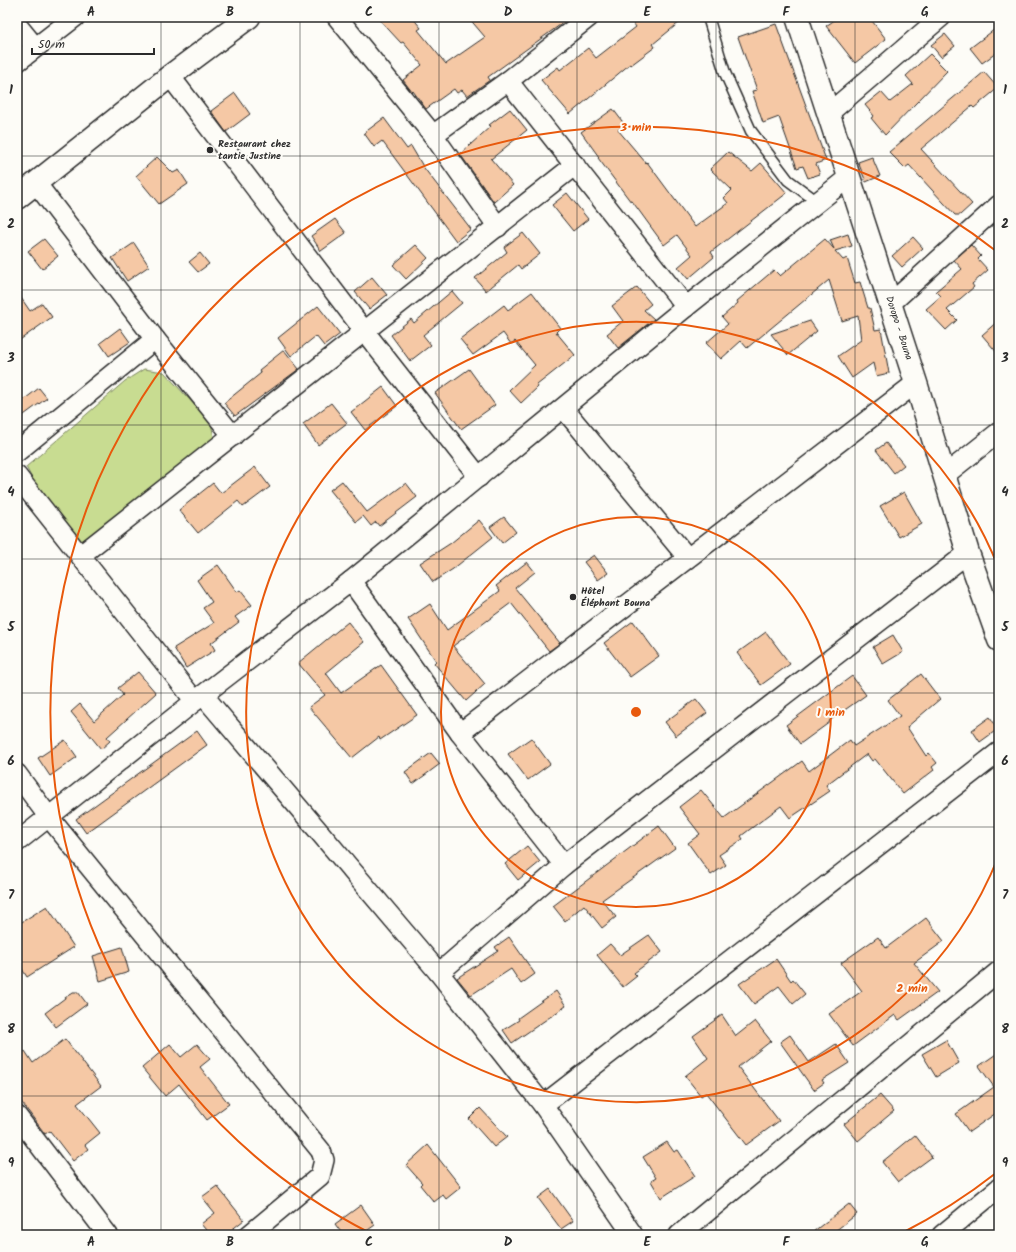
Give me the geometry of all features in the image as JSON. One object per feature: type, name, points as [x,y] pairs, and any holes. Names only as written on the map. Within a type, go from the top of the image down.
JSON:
[{"type":"main road","points":[[17,198],[170,76],[249,17]]},
{"type":"main road","name":"Doropo - Bouna","points":[[797,17],[916,382],[968,553],[999,640]]},
{"type":"street","points":[[17,62],[75,17]]},
{"type":"street","points":[[337,17],[433,135],[498,226]]},
{"type":"street","points":[[433,135],[508,81],[589,17]]},
{"type":"street","points":[[829,113],[941,17]]},
{"type":"street","points":[[17,25],[35,47]]},
{"type":"street","points":[[170,76],[364,332],[479,477]]},
{"type":"street","points":[[508,81],[686,307]]},
{"type":"street","points":[[81,556],[575,165]]},
{"type":"street","points":[[17,842],[199,698],[351,581],[564,409],[686,307],[819,203],[849,177]]},
{"type":"street","points":[[36,183],[155,339],[233,436]]},
{"type":"street","points":[[890,304],[999,205]]},
{"type":"street","points":[[17,452],[155,339]]},
{"type":"street","points":[[460,733],[916,382]]},
{"type":"street","points":[[564,409],[687,557]]},
{"type":"street","points":[[945,475],[999,432]]},
{"type":"street","points":[[17,476],[81,556],[199,698],[439,973],[543,1105],[632,1235]]},
{"type":"street","points":[[439,973],[564,865],[968,553]]},
{"type":"street","points":[[351,581],[460,733],[564,865]]},
{"type":"street","points":[[543,1105],[999,752]]},
{"type":"street","points":[[17,774],[48,816],[321,1151],[324,1160],[320,1176],[250,1235]]},
{"type":"street","points":[[679,1235],[999,971]]},
{"type":"street","points":[[17,1116],[108,1235]]},
{"type":"street","points":[[942,1235],[999,1188]]},
{"type":"lane","points":[[708,17],[725,73],[751,131],[788,180],[819,203]]},
{"type":"green space","points":[[144,369],[164,372],[211,423],[214,438],[142,496],[81,542],[34,482],[26,467],[125,381]]},
{"type":"building","points":[[377,17],[412,17],[421,28],[418,30],[446,64],[485,37],[468,17],[571,17],[488,77],[490,80],[467,96],[462,90],[457,93],[454,89],[426,109],[403,80],[422,65],[403,42],[401,43]]},
{"type":"building","points":[[629,17],[686,17],[653,44],[655,47],[631,65],[630,64],[570,114],[541,80],[558,67],[560,70],[588,48],[596,58],[636,27]]},
{"type":"building","points":[[839,17],[869,17],[886,39],[855,63],[826,26]]},
{"type":"building","points":[[776,24],[826,160],[816,164],[820,174],[808,178],[803,166],[797,168],[779,117],[763,123],[752,91],[757,90],[738,37]]},
{"type":"building","points":[[999,26],[999,51],[982,63],[970,48]]},
{"type":"building","points":[[945,34],[955,46],[941,57],[931,45]]},
{"type":"building","points":[[930,54],[947,71],[885,135],[871,118],[874,116],[865,105],[881,92],[890,102],[913,84],[906,76]]},
{"type":"building","points":[[984,72],[998,88],[974,108],[972,106],[921,149],[972,204],[960,215],[955,215],[909,165],[905,168],[889,152]]},
{"type":"building","points":[[235,93],[250,114],[226,132],[211,111]]},
{"type":"building","points":[[510,109],[527,130],[491,159],[513,185],[494,202],[460,154],[491,126],[489,125]]},
{"type":"building","points":[[613,109],[625,125],[618,130],[646,163],[647,162],[695,227],[728,203],[724,198],[732,190],[710,169],[728,152],[752,171],[761,163],[787,193],[711,252],[714,257],[688,279],[678,267],[692,255],[677,235],[664,245],[598,158],[599,157],[581,132]]},
{"type":"building","points":[[384,118],[407,149],[411,146],[424,168],[471,229],[456,241],[382,141],[374,147],[364,133]]},
{"type":"building","points":[[157,157],[173,173],[179,170],[188,184],[159,204],[136,176]]},
{"type":"building","points":[[872,157],[880,176],[866,182],[858,162]]},
{"type":"building","points":[[567,193],[588,219],[573,231],[552,205]]},
{"type":"building","points":[[335,219],[346,233],[321,251],[311,236]]},
{"type":"building","points":[[523,233],[540,254],[521,269],[518,265],[486,291],[475,278],[507,252],[504,247]]},
{"type":"building","points":[[848,234],[852,246],[835,251],[843,260],[847,258],[855,283],[860,282],[868,308],[870,308],[875,330],[881,329],[889,373],[876,376],[873,363],[852,378],[838,356],[861,340],[858,316],[842,321],[829,280],[747,348],[741,341],[721,359],[706,343],[728,324],[722,317],[738,303],[737,301],[774,270],[780,276],[825,239],[834,249],[830,240]]},
{"type":"building","points":[[913,237],[923,248],[902,267],[892,256]]},
{"type":"building","points":[[44,239],[58,256],[42,269],[28,251]]},
{"type":"building","points":[[134,243],[149,266],[127,281],[112,258]]},
{"type":"building","points":[[416,245],[428,258],[406,279],[393,265]]},
{"type":"building","points":[[971,245],[981,256],[978,259],[988,270],[972,284],[974,287],[947,310],[957,320],[946,330],[926,309],[941,296],[936,291],[962,269],[954,260]]},
{"type":"building","points":[[200,253],[209,264],[198,272],[189,262]]},
{"type":"building","points":[[372,277],[387,295],[369,309],[355,292]]},
{"type":"building","points":[[637,287],[651,304],[644,310],[654,319],[618,348],[607,334],[623,321],[612,306]]},
{"type":"building","points":[[452,291],[462,303],[423,335],[431,345],[410,361],[391,335],[411,319],[414,323]]},
{"type":"building","points":[[17,292],[30,311],[42,303],[52,317],[17,342]]},
{"type":"building","points":[[532,292],[560,328],[556,332],[575,355],[537,385],[538,387],[521,403],[509,390],[535,365],[515,341],[511,344],[503,333],[473,355],[460,339],[504,305],[508,310]]},
{"type":"building","points":[[318,306],[340,334],[324,346],[316,336],[291,356],[278,338]]},
{"type":"building","points":[[999,320],[999,355],[982,335]]},
{"type":"building","points":[[810,321],[817,331],[788,355],[771,334]]},
{"type":"building","points":[[120,328],[130,342],[109,356],[100,343]]},
{"type":"building","points":[[284,350],[299,369],[235,416],[224,403],[261,373],[259,370]]},
{"type":"building","points":[[469,369],[495,405],[461,429],[435,393]]},
{"type":"building","points":[[383,387],[397,406],[365,430],[351,412]]},
{"type":"building","points":[[39,388],[47,398],[17,420],[17,405]]},
{"type":"building","points":[[331,403],[347,423],[318,445],[303,424]]},
{"type":"building","points":[[886,443],[904,465],[894,473],[876,450]]},
{"type":"building","points":[[255,467],[270,487],[243,507],[238,501],[198,533],[179,510],[213,483],[221,493]]},
{"type":"building","points":[[342,481],[367,512],[406,483],[417,497],[379,526],[376,522],[371,526],[363,516],[356,522],[330,490]]},
{"type":"building","points":[[904,492],[922,524],[899,537],[880,506]]},
{"type":"building","points":[[504,517],[516,532],[502,543],[490,527]]},
{"type":"building","points":[[479,520],[493,537],[453,569],[433,582],[420,563],[451,543]]},
{"type":"building","points":[[594,555],[608,573],[598,580],[584,562]]},
{"type":"building","points":[[527,562],[535,572],[515,588],[560,643],[549,651],[511,603],[453,646],[485,684],[466,701],[434,663],[436,661],[408,619],[430,604],[447,630],[500,591],[496,586]]},
{"type":"building","points":[[218,565],[237,592],[240,590],[252,605],[235,617],[239,622],[211,643],[215,650],[186,668],[174,648],[214,623],[203,608],[212,602],[197,580]]},
{"type":"building","points":[[633,621],[659,656],[630,677],[604,643]]},
{"type":"building","points":[[348,622],[364,642],[326,673],[341,693],[381,665],[417,715],[380,740],[379,737],[352,758],[309,707],[325,695],[298,663]]},
{"type":"building","points":[[766,632],[790,664],[761,685],[737,653]]},
{"type":"building","points":[[893,635],[903,652],[883,664],[873,647]]},
{"type":"building","points":[[138,672],[156,693],[107,737],[110,741],[101,749],[71,712],[80,704],[94,721],[123,695],[118,688]]},
{"type":"building","points":[[921,674],[940,699],[907,727],[926,756],[929,753],[937,763],[932,767],[934,770],[903,794],[875,759],[872,761],[867,754],[826,785],[830,791],[790,818],[781,806],[741,836],[743,839],[719,855],[726,865],[711,875],[688,843],[700,834],[679,807],[701,790],[724,818],[802,761],[809,771],[850,740],[854,746],[900,716],[888,700]]},
{"type":"building","points":[[852,676],[866,695],[800,744],[786,725]]},
{"type":"building","points":[[696,699],[707,713],[676,736],[665,722]]},
{"type":"building","points":[[990,717],[998,729],[980,742],[972,730]]},
{"type":"building","points":[[197,731],[207,745],[86,833],[76,819]]},
{"type":"building","points":[[531,738],[550,764],[528,780],[508,754]]},
{"type":"building","points":[[65,740],[77,757],[50,776],[38,758]]},
{"type":"building","points":[[431,753],[440,764],[413,784],[405,772]]},
{"type":"building","points":[[659,826],[675,848],[602,900],[616,917],[602,928],[584,905],[565,921],[553,906]]},
{"type":"building","points":[[527,846],[540,862],[518,880],[505,864]]},
{"type":"building","points":[[47,906],[74,947],[27,977],[17,961],[17,925]]},
{"type":"building","points":[[926,918],[944,941],[914,963],[938,992],[899,1020],[895,1015],[853,1046],[829,1014],[862,991],[841,963],[878,937],[886,948]]},
{"type":"building","points":[[649,935],[662,952],[634,973],[637,976],[623,987],[597,955],[610,944],[620,955]]},
{"type":"building","points":[[509,937],[535,974],[521,984],[511,969],[471,995],[457,978],[498,951],[495,947]]},
{"type":"building","points":[[122,947],[129,972],[100,981],[93,956]]},
{"type":"building","points":[[776,959],[791,981],[793,979],[805,994],[793,1004],[779,986],[754,1004],[739,984]]},
{"type":"building","points":[[556,991],[566,1006],[512,1043],[503,1030],[519,1020],[518,1018]]},
{"type":"building","points":[[73,992],[78,992],[87,1004],[56,1027],[45,1013]]},
{"type":"building","points":[[722,1015],[736,1036],[755,1021],[771,1041],[738,1067],[779,1121],[746,1145],[706,1093],[701,1096],[685,1076],[708,1058],[693,1036]]},
{"type":"building","points":[[790,1035],[809,1062],[836,1044],[849,1063],[822,1080],[824,1083],[814,1090],[780,1042]]},
{"type":"building","points":[[65,1039],[101,1086],[77,1104],[100,1133],[85,1145],[88,1149],[73,1161],[50,1131],[45,1134],[17,1096],[17,1057],[25,1051],[33,1063]]},
{"type":"building","points":[[946,1040],[959,1063],[936,1077],[922,1054]]},
{"type":"building","points":[[170,1044],[181,1057],[197,1044],[210,1059],[200,1067],[229,1104],[207,1120],[179,1084],[165,1096],[142,1068]]},
{"type":"building","points":[[999,1052],[999,1111],[969,1132],[956,1114],[994,1087],[979,1066]]},
{"type":"building","points":[[880,1095],[894,1111],[858,1141],[844,1124]]},
{"type":"building","points":[[480,1108],[507,1137],[494,1147],[469,1119]]},
{"type":"building","points":[[915,1135],[932,1157],[898,1182],[882,1162]]},
{"type":"building","points":[[667,1142],[674,1152],[678,1150],[695,1176],[661,1198],[651,1181],[656,1178],[643,1157]]},
{"type":"building","points":[[428,1145],[461,1187],[446,1199],[443,1195],[434,1202],[420,1185],[422,1183],[406,1165]]},
{"type":"building","points":[[217,1186],[244,1220],[225,1235],[210,1235],[201,1224],[215,1213],[202,1197]]},
{"type":"building","points":[[550,1189],[573,1221],[561,1229],[538,1198]]},
{"type":"building","points":[[849,1204],[857,1214],[830,1235],[809,1235]]},
{"type":"building","points":[[361,1205],[375,1225],[361,1235],[343,1235],[335,1224]]},
{"type":"place","name":"Restaurant chez tantie Justine","points":[[210,150]]},
{"type":"place","name":"Hôtel Éléphant Bouna","points":[[573,597]]}]
